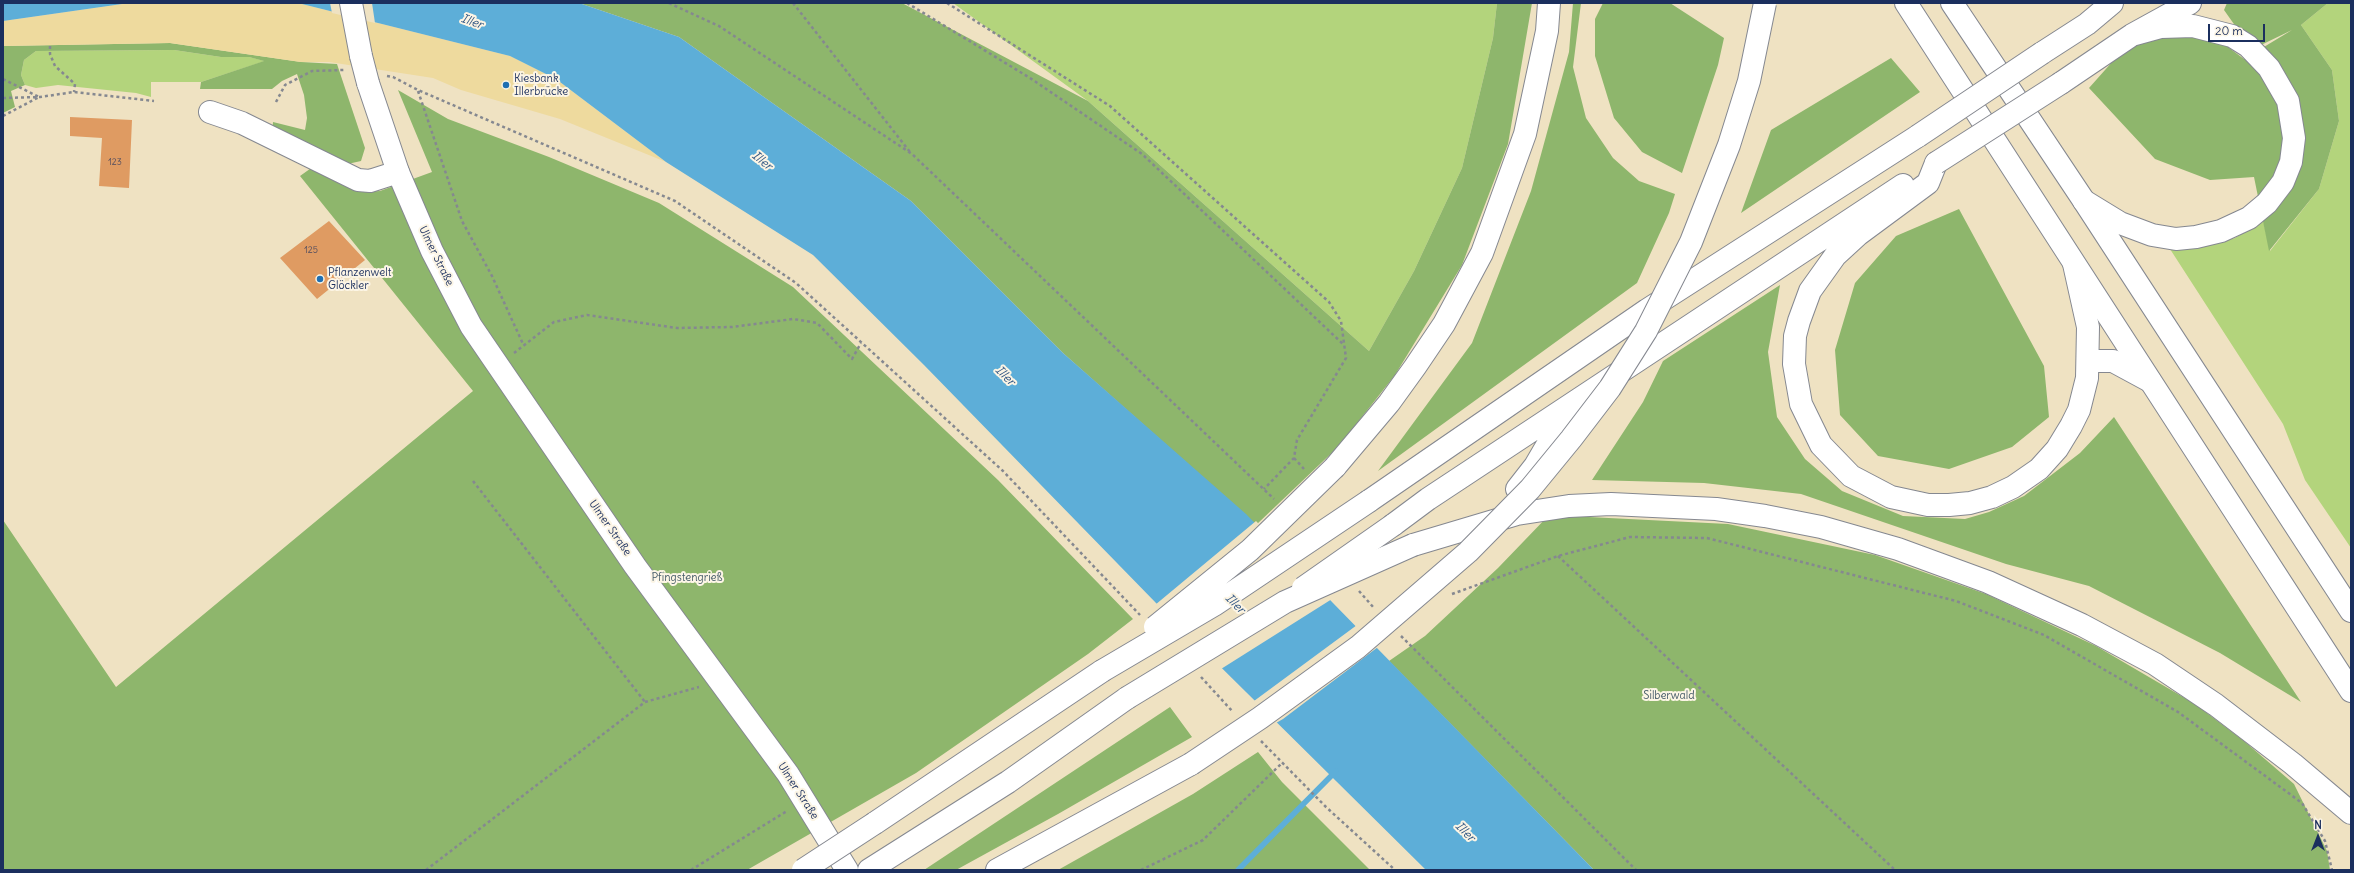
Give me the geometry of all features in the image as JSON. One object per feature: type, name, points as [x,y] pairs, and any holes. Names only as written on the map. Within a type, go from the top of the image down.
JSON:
[{"type":"main road","name":"Ulmer Straße","points":[[351,3],[356,64],[377,79],[398,172],[432,251],[471,326],[635,566],[788,774],[846,870]]},
{"type":"main road","points":[[1102,671],[1250,550],[1335,467],[1389,403],[1444,324],[1482,253],[1525,134],[1546,38],[1549,3]]},
{"type":"main road","points":[[997,870],[1191,764],[1260,718],[1358,647],[1468,552],[1530,489],[1576,433],[1610,388],[1646,331],[1691,242],[1729,145],[1749,81],[1765,3]]},
{"type":"main road","points":[[1906,3],[2351,691]]},
{"type":"main road","points":[[1952,3],[2084,201],[2351,612]]},
{"type":"main road","points":[[803,870],[1102,671],[1214,605],[1369,501],[1647,310],[1918,136],[2087,24],[2112,3]]},
{"type":"main road","points":[[869,870],[1008,782],[1127,698],[1284,602],[1393,524],[1602,384],[2132,35],[2190,3]]},
{"type":"main road","points":[[2084,201],[2120,223],[2152,235],[2176,239],[2196,237],[2221,231],[2249,218],[2267,202],[2282,182],[2291,162],[2294,138],[2288,101],[2269,68],[2248,46],[2232,36],[2192,26],[2161,27],[2132,35]]},
{"type":"main road","points":[[210,112],[242,123],[358,180],[370,181],[398,172]]},
{"type":"main road","points":[[1936,164],[1928,183],[1859,234],[1835,256],[1819,277],[1807,298],[1795,336],[1794,364],[1803,410],[1822,445],[1851,476],[1891,497],[1921,504],[1949,505],[1970,503],[1992,498],[2027,479],[2039,470],[2058,449],[2079,410],[2088,361],[2088,327],[2074,264]]},
{"type":"main road","points":[[2088,361],[2113,360],[2150,381]]},
{"type":"main road","points":[[1478,526],[1517,489],[1535,466],[1556,430],[1573,411],[1602,384]]},
{"type":"main road","points":[[1284,602],[1413,545],[1516,514],[1568,506],[1650,505],[1716,509],[1765,516],[1821,527],[1898,549],[1988,582],[2082,625],[2155,664],[2216,705],[2293,764],[2351,813]]},
{"type":"path","points":[[669,3],[719,26],[912,154]]},
{"type":"path","points":[[793,3],[912,154],[1264,489],[1294,458],[1297,440],[1346,358],[1341,321],[1329,302],[1110,106],[948,3]]},
{"type":"path","points":[[907,3],[1030,78],[1142,154],[1344,345]]},
{"type":"path","points":[[50,46],[50,54],[55,66],[74,84],[74,92]]},
{"type":"path","points":[[276,102],[285,85],[312,71],[336,69],[356,64]]},
{"type":"path","points":[[377,79],[393,77],[418,90],[675,201],[796,283],[1004,471],[1145,620]]},
{"type":"path","points":[[3,79],[40,97]]},
{"type":"path","points":[[418,90],[462,221],[492,276],[523,344]]},
{"type":"path","points":[[3,98],[40,97],[74,92],[154,101]]},
{"type":"path","points":[[3,116],[40,97]]},
{"type":"path","points":[[499,368],[523,344],[554,322],[587,315],[677,328],[732,326],[793,319],[817,323],[852,359],[862,343]]},
{"type":"path","points":[[474,481],[645,702]]},
{"type":"path","points":[[1448,596],[1558,556],[1630,537],[1707,538],[1956,601],[2044,635],[2178,712],[2302,803],[2325,841],[2332,870]]},
{"type":"path","points":[[1558,556],[1895,870]]},
{"type":"path","points":[[1400,635],[1636,870]]},
{"type":"path","points":[[1200,677],[1238,717]]},
{"type":"path","points":[[426,870],[645,702],[708,684],[718,678]]},
{"type":"path","points":[[1260,740],[1326,807],[1395,870]]},
{"type":"path","points":[[1141,870],[1203,840],[1282,763]]},
{"type":"path","points":[[691,870],[805,801]]},
{"type":"green space","points":[[579,3],[902,3],[1088,101],[1369,351],[1414,271],[1462,168],[1493,38],[1497,3],[1532,3],[1508,144],[1462,265],[1395,375],[1339,446],[1256,525],[1063,353],[911,201],[679,37]]},
{"type":"green space","points":[[953,3],[1497,3],[1493,38],[1462,168],[1414,271],[1369,351],[1088,101]]},
{"type":"green space","points":[[1573,3],[1581,3],[1573,67],[1586,118],[1613,158],[1639,181],[1675,194],[1669,213],[1637,283],[1378,471],[1472,343],[1531,191],[1569,52]]},
{"type":"green space","points":[[1603,3],[1670,3],[1724,38],[1718,65],[1682,173],[1642,152],[1614,118],[1595,56],[1595,19]]},
{"type":"green space","points":[[2227,3],[2328,3],[2301,25],[2332,70],[2339,121],[2319,189],[2269,251],[2254,177],[2210,180],[2155,159],[2089,88],[2121,52],[2168,32],[2213,36],[2244,59],[2292,30],[2261,45],[2236,27],[2224,10]]},
{"type":"green space","points":[[2328,3],[2351,3],[2351,548],[2305,480],[2283,424],[2170,249],[2195,249],[2235,238],[2263,220],[2270,251],[2319,189],[2339,121],[2332,70],[2301,25]]},
{"type":"green space","points":[[170,43],[301,62],[337,64],[365,148],[361,161],[343,165],[272,136],[273,122],[305,130],[307,118],[304,95],[297,74],[282,81],[272,89],[200,89],[201,82],[264,61],[249,57],[221,57],[174,50],[36,51],[24,60],[21,75],[25,85],[11,91],[15,107],[3,113],[3,46]]},
{"type":"green space","points":[[174,50],[221,57],[249,57],[265,61],[201,82],[151,82],[151,97],[136,93],[58,85],[36,88],[25,85],[21,75],[24,60],[36,51]]},
{"type":"green space","points":[[1891,58],[1920,92],[1741,213],[1771,130]]},
{"type":"green space","name":"Pfingstengrieß","points":[[398,90],[448,119],[549,157],[659,203],[793,287],[998,480],[1133,619],[1088,654],[916,773],[747,870],[3,870],[3,520],[116,687],[473,391],[300,176],[314,166],[362,192],[380,191],[432,172]]},
{"type":"green space","points":[[1959,209],[2044,366],[2049,417],[2012,447],[1949,469],[1878,456],[1840,415],[1835,350],[1855,283],[1896,236]]},
{"type":"green space","points":[[1780,285],[1768,352],[1777,417],[1805,459],[1842,491],[1903,516],[1965,519],[1989,512],[2024,496],[2080,453],[2114,417],[2301,702],[2220,653],[2089,586],[2006,564],[1801,494],[1704,483],[1592,480],[1643,402],[1663,361]]},
{"type":"green space","name":"Silberwald","points":[[1549,515],[1728,524],[1875,555],[1986,594],[2096,646],[2195,704],[2244,741],[2294,784],[2327,851],[2330,870],[1594,870],[1389,661],[1425,636],[1498,568]]},
{"type":"green space","points":[[1170,707],[1192,737],[1058,814],[956,870],[924,870]]},
{"type":"green space","points":[[1258,752],[1282,782],[1370,870],[1058,870],[1193,794]]},
{"type":"sand","name":"Kiesbank Illerbrücke","points":[[129,3],[298,3],[510,56],[556,79],[666,162],[560,119],[461,90],[433,78],[329,62],[301,62],[170,43],[3,46],[3,21]]},
{"type":"water","points":[[3,3],[129,3],[3,21]]},
{"type":"water","name":"Iller","points":[[298,3],[579,3],[679,37],[911,201],[1063,353],[1246,514],[1594,870],[1426,870],[1156,603],[924,365],[813,255],[666,162],[556,79],[510,56]]},
{"type":"pier","points":[[330,3],[372,3],[375,23],[332,13]]},
{"type":"pier","points":[[1256,521],[1332,599],[1221,669],[1155,605]]},
{"type":"pier","points":[[1357,625],[1378,647],[1283,719],[1276,723],[1254,701]]},
{"type":"building","points":[[70,117],[132,120],[129,188],[99,186],[102,138],[70,136]]},
{"type":"building","name":"Pflanzenwelt Glöckler","points":[[329,221],[365,260],[317,299],[280,258]]},
{"type":"waterway","points":[[1238,870],[1336,771]]},
{"type":"place","name":"Kiesbank Illerbrücke","points":[[506,85]]},
{"type":"place","name":"Pflanzenwelt Glöckler","points":[[320,279]]}]
